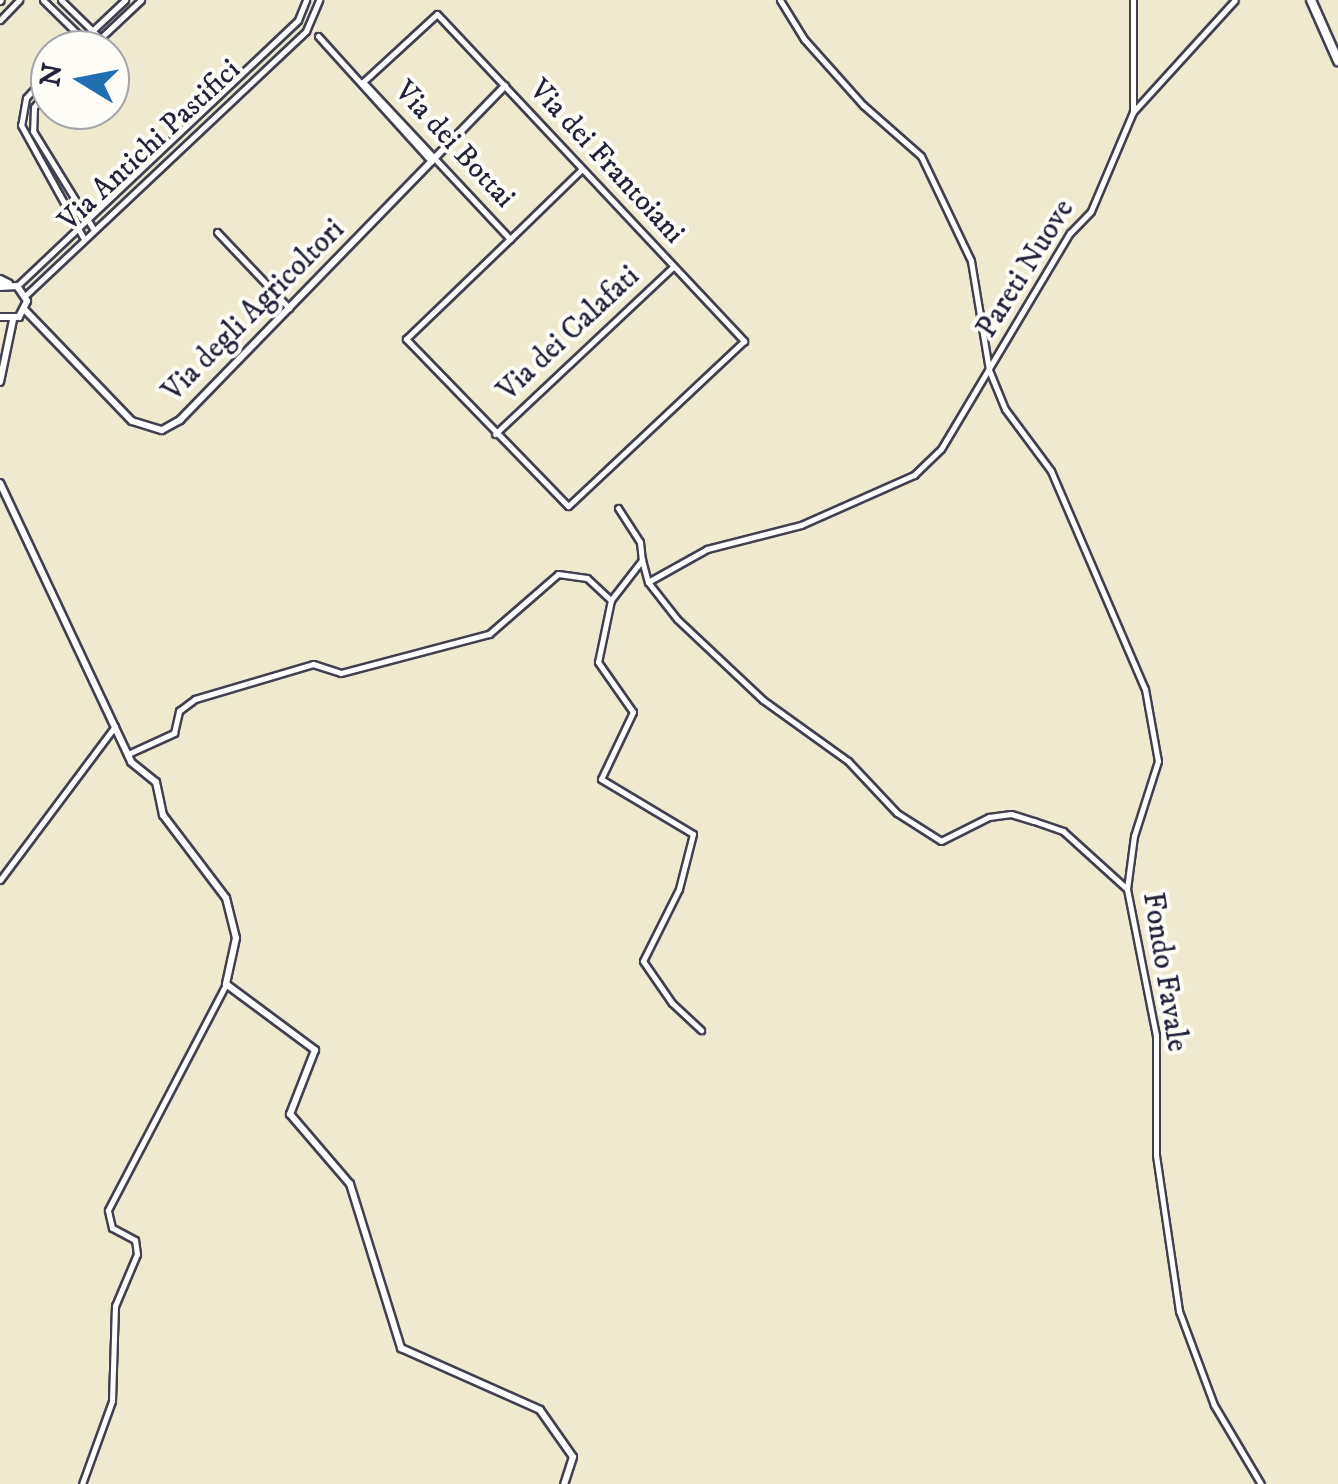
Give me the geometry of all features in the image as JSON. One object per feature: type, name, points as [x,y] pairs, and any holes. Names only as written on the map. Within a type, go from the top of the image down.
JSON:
[{"type":"main road","points":[[1311,0],[1338,61]]},
{"type":"street","points":[[0,20],[19,0]]},
{"type":"street","points":[[43,0],[73,30]]},
{"type":"street","points":[[61,0],[92,30]]},
{"type":"street","points":[[94,30],[125,0]]},
{"type":"street","points":[[109,30],[141,0]]},
{"type":"street","name":"Via Antichi Pastifici","points":[[6,284],[87,220],[300,17],[306,0]]},
{"type":"street","name":"Via Antichi Pastifici","points":[[26,295],[306,31],[319,0]]},
{"type":"street","name":"Pareti Nuove","points":[[780,0],[804,39],[864,105],[921,156],[971,261],[989,370]]},
{"type":"street","name":"Pareti Nuove","points":[[989,370],[1070,233],[1091,211],[1133,112],[1133,0]]},
{"type":"street","points":[[1133,112],[1235,0]]},
{"type":"street","name":"Via dei Frantoiani","points":[[363,82],[436,14],[744,341],[568,506],[496,434]]},
{"type":"street","name":"Via dei Bottai","points":[[318,36],[510,239]]},
{"type":"street","name":"Via degli Agricoltori","points":[[25,310],[132,421],[162,430],[289,308],[504,86]]},
{"type":"street","points":[[30,94],[21,125],[84,239]]},
{"type":"street","points":[[33,130],[94,230]]},
{"type":"street","points":[[496,434],[406,339],[582,170]]},
{"type":"street","points":[[217,232],[289,308]]},
{"type":"street","name":"Via dei Calafati","points":[[496,434],[673,267]]},
{"type":"street","points":[[0,382],[13,319],[25,310],[26,295],[6,284]]},
{"type":"street","points":[[1,318],[13,319]]},
{"type":"street","points":[[648,582],[707,549],[801,525],[914,475],[941,449],[989,370]]},
{"type":"street","name":"Fondo Favale","points":[[989,370],[1005,410],[1050,471],[1078,527],[1150,702],[1156,775],[1134,836],[1127,890],[1156,1036],[1156,1155],[1179,1311],[1214,1405],[1260,1484]]},
{"type":"street","points":[[0,483],[128,754],[156,782],[163,815],[226,898],[236,938],[226,984],[108,1210],[112,1228],[135,1240],[137,1254],[115,1306],[112,1401],[82,1484]]},
{"type":"street","points":[[618,508],[640,542],[648,582],[677,619],[763,700],[848,762],[897,814],[942,841],[988,818],[1011,814],[1034,821],[1063,831],[1127,890]]},
{"type":"street","points":[[642,560],[611,600],[598,662],[633,712],[602,779],[693,834],[679,889],[643,961],[672,1003],[701,1030]]},
{"type":"street","points":[[128,754],[171,735],[184,706],[216,691],[313,664],[340,673],[489,634],[558,574],[586,578],[611,600]]},
{"type":"street","points":[[0,880],[116,725]]},
{"type":"street","points":[[226,984],[315,1050],[291,1098],[290,1114],[350,1184],[401,1348],[540,1410],[573,1457],[564,1484]]}]
